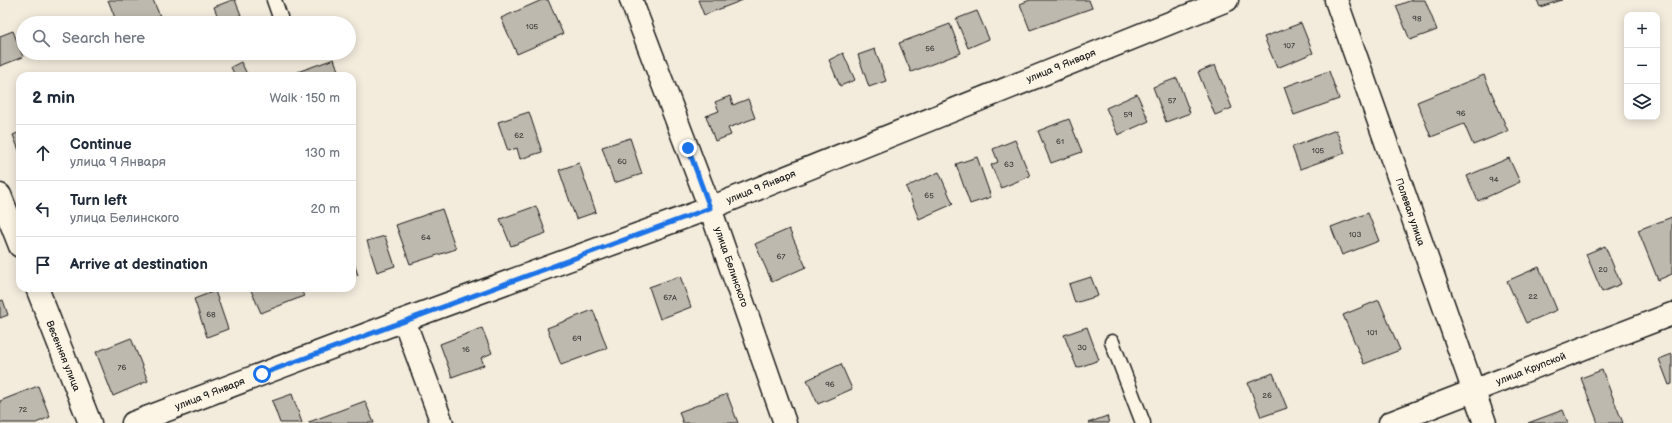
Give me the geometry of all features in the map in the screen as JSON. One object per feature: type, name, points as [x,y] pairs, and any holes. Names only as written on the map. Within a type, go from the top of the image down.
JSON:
[{"type":"street","name":"улица Белинского","points":[[631,0],[710,208],[785,423]]},
{"type":"street","name":"улица 9 Января","points":[[133,423],[404,320],[710,208],[1227,0]]},
{"type":"street","name":"Полевая улица","points":[[1336,0],[1472,391],[1485,423]]},
{"type":"street","points":[[0,195],[16,236]]},
{"type":"street","name":"Весенняя улица","points":[[39,292],[90,423]]},
{"type":"street","name":"улица Крупской","points":[[1390,423],[1672,314]]},
{"type":"street","points":[[404,320],[442,423]]},
{"type":"lane","points":[[274,0],[280,16]]},
{"type":"lane","points":[[1112,342],[1143,423]]},
{"type":"building","points":[[108,0],[153,0],[160,16],[114,16]]},
{"type":"building","points":[[235,0],[241,15],[217,16],[214,7]]},
{"type":"building","points":[[542,0],[548,0],[563,34],[517,54],[501,18]]},
{"type":"building","points":[[698,0],[743,0],[704,15]]},
{"type":"building","points":[[1030,0],[1089,0],[1092,8],[1030,30],[1020,4]]},
{"type":"building","points":[[1412,0],[1425,0],[1437,30],[1410,40],[1396,6]]},
{"type":"building","points":[[1537,0],[1562,0],[1540,7]]},
{"type":"building","points":[[977,11],[989,39],[968,48],[956,19]]},
{"type":"building","points":[[1301,23],[1313,53],[1277,68],[1264,37]]},
{"type":"building","points":[[950,24],[961,53],[911,72],[899,43]]},
{"type":"building","points":[[13,31],[16,39],[16,60],[0,66],[0,36]]},
{"type":"building","points":[[875,49],[886,81],[869,87],[858,55]]},
{"type":"building","points":[[843,53],[855,80],[840,86],[829,60]]},
{"type":"building","points":[[334,60],[339,72],[297,72]]},
{"type":"building","points":[[241,62],[246,72],[233,72],[231,67]]},
{"type":"building","points":[[1215,65],[1232,108],[1215,115],[1198,72]]},
{"type":"building","points":[[1329,71],[1339,99],[1294,115],[1284,87]]},
{"type":"building","points":[[1484,75],[1508,131],[1473,145],[1464,124],[1431,137],[1417,102]]},
{"type":"building","points":[[1177,78],[1190,113],[1166,122],[1153,87]]},
{"type":"building","points":[[1137,94],[1149,121],[1118,135],[1106,108]]},
{"type":"building","points":[[730,96],[733,105],[748,99],[755,118],[728,128],[731,135],[715,141],[706,116],[719,111],[715,102]]},
{"type":"building","points":[[529,112],[542,152],[520,159],[517,148],[508,151],[498,122]]},
{"type":"building","points":[[1069,119],[1082,152],[1051,163],[1038,131]]},
{"type":"building","points":[[1336,130],[1345,153],[1300,169],[1292,147]]},
{"type":"building","points":[[16,134],[16,143],[13,135]]},
{"type":"building","points":[[630,138],[642,174],[614,183],[602,147]]},
{"type":"building","points":[[1015,140],[1030,176],[1001,188],[991,165],[998,162],[993,149]]},
{"type":"building","points":[[977,157],[991,197],[970,204],[956,164]]},
{"type":"building","points":[[1509,158],[1520,182],[1478,201],[1467,176]]},
{"type":"building","points":[[579,163],[596,212],[576,219],[559,170]]},
{"type":"building","points":[[939,172],[953,204],[919,219],[906,187]]},
{"type":"building","points":[[536,206],[546,233],[511,246],[500,219]]},
{"type":"building","points":[[442,209],[456,249],[410,264],[396,225]]},
{"type":"building","points":[[1368,213],[1379,241],[1342,255],[1331,227]]},
{"type":"building","points":[[1672,217],[1672,274],[1658,280],[1638,230]]},
{"type":"building","points":[[789,229],[806,267],[772,282],[755,244]]},
{"type":"building","points":[[385,236],[395,266],[377,272],[367,241]]},
{"type":"building","points":[[1605,246],[1621,284],[1602,292],[1586,254]]},
{"type":"building","points":[[1539,267],[1557,310],[1526,323],[1507,281]]},
{"type":"building","points":[[680,276],[691,307],[660,319],[649,287]]},
{"type":"building","points":[[1091,277],[1098,296],[1075,303],[1069,284]]},
{"type":"building","points":[[215,292],[228,329],[207,337],[194,299]]},
{"type":"building","points":[[252,292],[302,292],[304,296],[261,313]]},
{"type":"building","points":[[3,300],[8,315],[0,318],[0,301]]},
{"type":"building","points":[[1379,300],[1400,350],[1364,364],[1343,315]]},
{"type":"building","points":[[593,310],[607,348],[561,365],[547,328]]},
{"type":"building","points":[[1087,327],[1099,360],[1077,368],[1064,335]]},
{"type":"building","points":[[482,328],[492,353],[481,358],[484,365],[452,377],[440,344]]},
{"type":"building","points":[[131,338],[148,381],[113,396],[96,352]]},
{"type":"building","points":[[1672,354],[1672,384],[1669,385],[1659,359]]},
{"type":"building","points":[[841,364],[852,389],[818,404],[807,380]]},
{"type":"building","points":[[1602,370],[1623,423],[1598,423],[1581,378]]},
{"type":"building","points":[[1273,373],[1287,408],[1261,417],[1248,383]]},
{"type":"building","points":[[38,386],[50,417],[36,423],[0,423],[0,401]]},
{"type":"building","points":[[292,394],[302,423],[280,423],[272,401]]},
{"type":"building","points":[[727,394],[738,423],[683,423],[679,412]]},
{"type":"building","points":[[365,401],[374,423],[309,423],[309,422]]},
{"type":"building","points":[[1563,410],[1568,423],[1528,423]]},
{"type":"building","points":[[1107,416],[1109,423],[1088,423]]},
{"type":"route","points":[[262,374],[404,320],[710,208],[688,148]]}]
